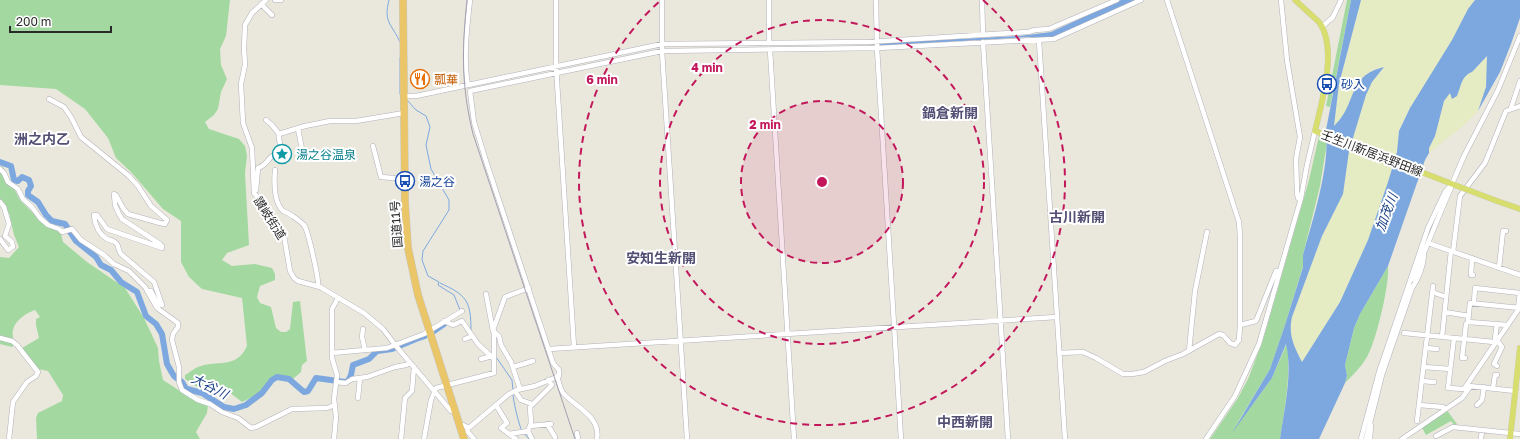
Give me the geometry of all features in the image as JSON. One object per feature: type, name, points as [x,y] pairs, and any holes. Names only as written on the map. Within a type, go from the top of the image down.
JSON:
[{"type":"highway","name":"国道11号","points":[[403,0],[406,227],[410,262],[418,295],[446,385],[455,411],[463,426],[464,439]]},
{"type":"main road","name":"壬生川新居浜野田線","points":[[1294,0],[1315,17],[1322,26],[1328,40],[1324,90],[1317,131],[1450,184],[1520,209]]},
{"type":"main road","points":[[1511,436],[1520,348]]},
{"type":"street","points":[[275,0],[281,0]]},
{"type":"street","points":[[468,85],[466,62],[470,0]]},
{"type":"street","points":[[556,0],[557,70],[574,347]]},
{"type":"street","points":[[662,0],[662,48],[687,439]]},
{"type":"street","points":[[768,0],[769,43]]},
{"type":"street","points":[[876,0],[877,44],[901,439]]},
{"type":"street","points":[[982,0],[982,35]]},
{"type":"street","points":[[662,48],[770,50],[877,44],[1049,30],[1117,0]]},
{"type":"street","points":[[463,426],[470,427],[475,424],[496,405],[518,390],[535,386],[559,376],[559,370],[554,363],[549,349],[474,122],[470,91],[557,70],[662,48],[769,43],[877,44],[983,42],[1028,39],[1039,41],[1054,39],[1140,0]]},
{"type":"street","points":[[1059,354],[1083,352],[1123,374],[1132,374],[1144,372],[1189,351],[1219,334],[1223,334],[1230,343],[1235,345],[1239,340],[1240,236],[1238,222],[1167,0]]},
{"type":"street","points":[[1281,0],[1288,60],[1300,137],[1296,159],[1296,172],[1297,193],[1298,198],[1300,199]]},
{"type":"street","points":[[1322,26],[1333,17],[1341,0]]},
{"type":"street","points":[[262,2],[272,15]]},
{"type":"street","name":"讃岐街道","points":[[262,2],[249,16],[245,25],[245,65],[241,84],[243,123],[252,148],[253,190],[284,236],[290,271],[297,280],[318,286],[371,319],[388,334],[396,347],[451,411],[455,411]]},
{"type":"street","points":[[1362,439],[1379,372],[1422,244],[1436,208],[1450,184],[1504,76],[1520,36]]},
{"type":"street","points":[[1039,41],[1064,439]]},
{"type":"street","points":[[983,42],[1008,439]]},
{"type":"street","points":[[770,50],[794,439]]},
{"type":"street","points":[[404,96],[416,96],[468,85],[557,70]]},
{"type":"street","points":[[1511,108],[1520,81]]},
{"type":"street","points":[[49,99],[64,107],[73,120],[81,137],[129,176],[152,206],[167,220],[165,224],[160,224],[128,214],[114,194],[115,205],[121,218],[160,244],[162,248],[107,228],[97,215],[94,215],[97,227],[103,236],[116,242],[118,244],[118,251],[154,282],[162,304],[158,305],[151,291],[147,291]]},
{"type":"street","points":[[1442,337],[1460,196],[1485,163],[1506,111],[1520,106]]},
{"type":"street","points":[[279,134],[330,121],[356,121],[404,113]]},
{"type":"street","points":[[255,195],[258,168],[266,165],[270,159],[277,154],[280,143],[278,137],[279,134],[266,120]]},
{"type":"street","points":[[298,128],[302,154]]},
{"type":"street","points":[[1206,439],[1235,396],[1252,362],[1264,330],[1317,131]]},
{"type":"street","points":[[373,146],[381,177],[405,179]]},
{"type":"street","points":[[0,169],[8,182],[18,188],[23,199],[32,207],[44,222],[62,232],[72,230],[81,240],[104,255],[114,264],[129,271],[145,287],[157,308],[178,323],[179,325],[172,336],[172,344],[178,367],[179,382],[185,393],[198,400],[213,405],[218,410],[238,418],[251,428],[256,427],[292,408],[327,408],[335,405]]},
{"type":"street","points":[[275,170],[274,185],[277,204],[282,211],[286,212],[304,225],[315,265],[318,286]]},
{"type":"street","points":[[1409,282],[1414,278],[1424,255],[1450,184]]},
{"type":"street","points":[[0,202],[4,207],[9,224],[5,236],[12,242],[13,247],[8,250],[0,239]]},
{"type":"street","points":[[1499,268],[1503,231],[1506,231]]},
{"type":"street","points":[[1189,351],[1195,291],[1207,232]]},
{"type":"street","points":[[1428,243],[1520,275]]},
{"type":"street","points":[[1366,439],[1385,368],[1412,288],[1416,282],[1423,262],[1424,255]]},
{"type":"street","points":[[1472,258],[1471,275],[1473,275]]},
{"type":"street","points":[[1240,325],[1256,321],[1276,271],[1280,271]]},
{"type":"street","points":[[1417,421],[1432,292],[1434,286]]},
{"type":"street","points":[[494,330],[506,297],[529,288]]},
{"type":"street","points":[[1402,439],[1462,398],[1519,308],[1520,293],[1475,288],[1474,303]]},
{"type":"street","points":[[1432,292],[1446,297]]},
{"type":"street","points":[[424,439],[431,400],[436,388],[493,374],[494,330],[486,294]]},
{"type":"street","points":[[334,439],[337,375],[332,353],[332,314],[334,305],[338,298]]},
{"type":"street","points":[[1464,358],[1462,358],[1464,339],[1470,303],[1519,308]]},
{"type":"street","points":[[332,353],[396,347],[429,332],[444,321],[462,311]]},
{"type":"street","points":[[1445,312],[1469,316]]},
{"type":"street","points":[[549,349],[1057,317]]},
{"type":"street","points":[[444,321],[453,325],[462,321],[482,348],[493,357]]},
{"type":"street","points":[[1468,322],[1508,325]]},
{"type":"street","points":[[1496,324],[1495,338],[1502,348],[1494,364],[1497,366]]},
{"type":"street","points":[[363,329],[362,337],[366,350]]},
{"type":"street","points":[[494,330],[499,336],[500,344],[513,367],[521,400],[532,404]]},
{"type":"street","points":[[1404,333],[1494,342],[1497,341]]},
{"type":"street","points":[[465,339],[472,336]]},
{"type":"street","points":[[0,338],[17,345],[38,372],[36,376],[28,382],[13,402],[9,439]]},
{"type":"street","points":[[1454,338],[1448,388],[1464,389],[1469,386],[1515,391]]},
{"type":"street","points":[[1426,348],[1437,349]]},
{"type":"street","points":[[481,359],[493,357]]},
{"type":"street","points":[[513,367],[533,361]]},
{"type":"street","points":[[336,382],[346,383],[352,379],[410,363]]},
{"type":"street","points":[[401,439],[405,398],[412,391],[414,367]]},
{"type":"street","points":[[1424,367],[1450,369]]},
{"type":"street","points":[[1493,388],[1495,375],[1497,375]]},
{"type":"street","points":[[557,376],[564,394],[578,404],[590,416],[596,428],[597,439]]},
{"type":"street","points":[[358,398],[360,378]]},
{"type":"street","points":[[532,439],[529,429],[530,408],[532,404],[552,385],[548,380]]},
{"type":"street","points":[[1422,381],[1434,382]]},
{"type":"street","points":[[1477,405],[1482,400],[1484,387]]},
{"type":"street","points":[[496,405],[507,423],[501,428],[516,439]]},
{"type":"street","points":[[1419,406],[1444,409]]},
{"type":"street","points":[[1370,421],[1370,439]]},
{"type":"street","points":[[509,434],[549,424],[555,437]]},
{"type":"street","points":[[463,426],[474,439]]},
{"type":"street","points":[[1436,436],[1453,427],[1482,430],[1511,436],[1520,434]]},
{"type":"street","points":[[1481,439],[1482,430]]},
{"type":"street","points":[[577,433],[578,439]]},
{"type":"green space","points":[[0,0],[230,0],[226,36],[220,49],[221,65],[227,79],[221,92],[218,109],[214,115],[205,122],[209,129],[239,139],[245,146],[247,156],[245,173],[249,245],[227,253],[222,260],[232,266],[255,264],[272,268],[275,274],[275,280],[260,286],[257,297],[260,303],[271,307],[276,328],[281,332],[286,332],[290,329],[293,302],[300,301],[307,361],[302,365],[301,372],[293,379],[286,376],[276,375],[259,393],[242,402],[229,392],[223,397],[202,390],[185,379],[185,375],[198,367],[232,361],[243,353],[247,346],[242,298],[202,289],[189,277],[181,262],[181,221],[163,209],[131,172],[116,158],[108,138],[85,109],[56,89],[0,85]]},
{"type":"green space","points":[[1347,0],[1351,0],[1330,107],[1326,106]]},
{"type":"green space","points":[[1319,136],[1327,143],[1320,186],[1303,255],[1303,266],[1270,369],[1235,427],[1272,378],[1287,343],[1288,379],[1280,439],[1210,439],[1238,398],[1248,379],[1263,340],[1309,180]]},
{"type":"green space","points":[[0,166],[3,167],[20,200],[37,217],[60,230],[63,242],[87,262],[125,288],[144,318],[158,348],[163,380],[194,400],[208,405],[207,413],[196,432],[200,439],[37,439],[36,418],[38,413],[62,401],[63,395],[48,371],[38,369],[22,348],[39,338],[36,319],[40,317],[35,310],[20,318],[17,322],[13,332],[15,343],[12,347],[0,344],[0,257],[9,258],[19,247],[14,235],[9,213],[0,202]]},
{"type":"green space","points":[[1388,266],[1385,298],[1371,349],[1362,364],[1345,383],[1347,376],[1345,365],[1354,328],[1360,314]]},
{"type":"green space","points":[[1446,409],[1457,424],[1455,426],[1451,421],[1426,435],[1421,426]]},
{"type":"sand","points":[[1361,0],[1475,0],[1468,9],[1453,40],[1410,108],[1399,130],[1397,152],[1368,240],[1340,302],[1302,362],[1291,335],[1292,317],[1322,236],[1343,194],[1349,151],[1366,95],[1372,82],[1384,68],[1374,69],[1358,81],[1344,115],[1334,126],[1339,84]]},
{"type":"sand","points":[[1488,56],[1486,87],[1478,111],[1464,125],[1429,153],[1429,148],[1435,136],[1444,101],[1448,94],[1460,89],[1462,81],[1465,77]]},
{"type":"water","points":[[1121,0],[1138,0],[1053,38],[1040,39],[1029,37],[880,46],[880,43],[1019,36],[1051,32]]},
{"type":"water","name":"加茂川","points":[[1351,0],[1361,0],[1339,84],[1334,126],[1347,109],[1358,84],[1372,71],[1384,67],[1372,82],[1366,95],[1349,151],[1343,194],[1322,236],[1292,317],[1291,335],[1302,362],[1340,302],[1368,240],[1397,152],[1399,131],[1410,108],[1452,40],[1468,9],[1475,0],[1520,0],[1520,18],[1500,72],[1478,111],[1486,87],[1487,56],[1463,79],[1457,96],[1452,99],[1450,93],[1444,101],[1435,136],[1429,148],[1429,153],[1425,160],[1388,266],[1360,314],[1354,328],[1345,365],[1347,376],[1345,383],[1319,439],[1280,439],[1286,404],[1289,367],[1286,344],[1272,378],[1232,433],[1270,369],[1303,267],[1303,255],[1320,193],[1326,160],[1326,130]]},
{"type":"waterway","points":[[389,0],[387,8],[389,23],[400,42]]},
{"type":"waterway","points":[[400,58],[400,94]]},
{"type":"waterway","points":[[407,100],[416,110],[426,116],[430,127],[426,145],[431,169],[449,200],[449,210],[423,251],[422,260],[428,276],[439,282],[438,285],[454,295],[460,310]]},
{"type":"waterway","name":"大谷川","points":[[0,162],[11,166],[14,180],[18,181],[22,177],[29,180],[31,186],[28,191],[28,195],[38,202],[46,215],[52,221],[65,224],[76,241],[96,257],[101,265],[111,270],[121,282],[137,292],[146,316],[156,324],[162,334],[167,364],[174,376],[182,382],[187,389],[202,393],[224,407],[234,409],[246,405],[262,393],[272,380],[277,377],[289,379],[304,392],[308,391],[316,378],[345,382],[348,381],[353,365],[369,359],[377,351],[392,349],[425,336]]},
{"type":"waterway","points":[[440,283],[456,291],[465,300],[470,312],[471,330]]},
{"type":"waterway","name":"大谷川","points":[[431,333],[444,324]]},
{"type":"waterway","points":[[496,357],[512,380],[513,390]]},
{"type":"waterway","points":[[513,394],[516,413],[522,431]]},
{"type":"waterway","points":[[524,433],[529,439]]},
{"type":"railway","points":[[467,0],[464,35],[464,67],[466,99],[473,134],[575,439]]},
{"type":"place","name":"瓢華","points":[[420,79]]},
{"type":"place","name":"砂入","points":[[1327,84]]},
{"type":"place","name":"湯之谷温泉","points":[[282,154]]},
{"type":"place","name":"湯之谷","points":[[405,181]]},
{"type":"district","name":"鍋倉新開","points":[[950,112]]},
{"type":"district","name":"洲之内乙","points":[[42,138]]},
{"type":"district","name":"古川新開","points":[[1077,216]]},
{"type":"district","name":"安知生新開","points":[[661,257]]},
{"type":"district","name":"中西新開","points":[[965,421]]}]
